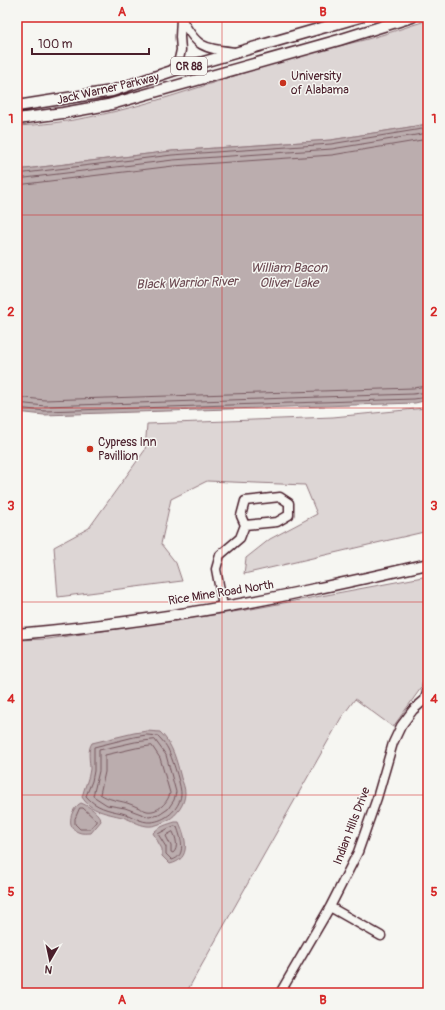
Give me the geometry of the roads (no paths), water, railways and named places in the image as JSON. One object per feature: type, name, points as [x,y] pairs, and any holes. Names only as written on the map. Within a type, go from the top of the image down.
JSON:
[{"type":"main road","name":"Jack Warner Parkway","points":[[17,106],[112,91],[238,52],[360,17]]},
{"type":"main road","name":"Jack Warner Parkway","points":[[17,119],[108,105],[324,44],[412,17]]},
{"type":"main road","name":"Rice Mine Road North","points":[[17,634],[108,624],[223,606],[309,591],[428,564]]},
{"type":"street","points":[[181,18],[190,34],[201,45],[211,49],[238,52]]},
{"type":"street","points":[[172,72],[179,59],[181,50],[181,18]]},
{"type":"street","points":[[223,606],[216,569],[220,555],[240,538],[245,525],[241,516],[245,501],[280,497],[289,503],[289,514],[277,522],[245,525]]},
{"type":"street","name":"Indian Hills Drive","points":[[280,993],[330,907],[358,852],[377,798],[393,743],[401,726],[413,710],[427,698],[428,687]]},
{"type":"street","points":[[330,907],[380,936]]},
{"type":"water","name":"William Bacon Oliver Lake","points":[[428,124],[428,400],[415,403],[44,415],[17,412],[17,170],[172,151],[331,140]]},
{"type":"water","points":[[147,731],[160,732],[168,742],[176,760],[185,793],[184,801],[180,809],[174,815],[168,820],[150,826],[95,809],[82,797],[90,769],[89,752],[92,743]]},
{"type":"water","points":[[81,803],[93,810],[101,821],[91,833],[80,833],[74,830],[72,826],[72,813],[77,805]]},
{"type":"water","points":[[179,822],[184,835],[185,847],[182,858],[170,864],[162,856],[162,849],[153,833],[160,827]]},
{"type":"place","name":"University of Alabama","points":[[283,83]]},
{"type":"place","name":"Cypress Inn Pavillion","points":[[90,449]]},
{"type":"water label","name":"Black Warrior River","points":[[187,283]]}]
